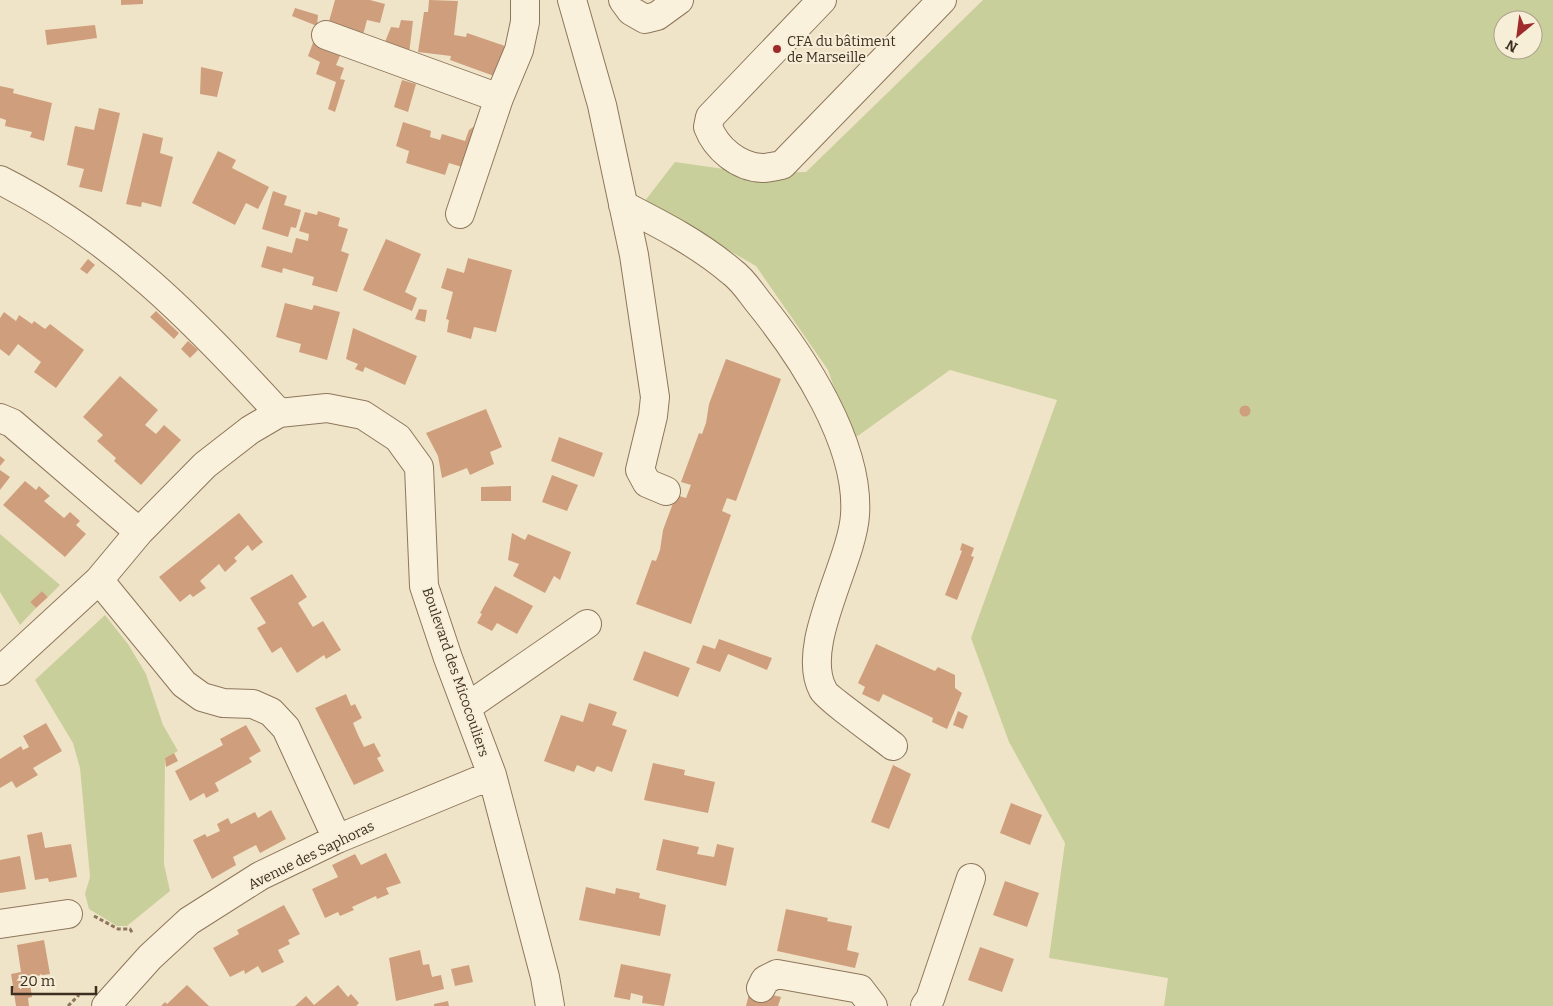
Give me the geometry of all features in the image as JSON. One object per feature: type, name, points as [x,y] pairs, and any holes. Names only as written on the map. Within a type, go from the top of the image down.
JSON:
[{"type":"street","points":[[460,214],[499,98],[519,50],[525,22],[525,0]]},
{"type":"street","points":[[572,0],[602,105],[634,255],[655,397],[653,416],[640,470],[647,483],[666,491]]},
{"type":"street","points":[[623,0],[631,11],[645,19],[658,16],[680,0]]},
{"type":"street","points":[[822,0],[710,117],[708,127],[717,146],[733,158],[762,168],[782,164],[942,0]]},
{"type":"street","points":[[326,35],[499,98]]},
{"type":"street","points":[[0,180],[23,192],[96,238],[158,288],[231,360],[279,413]]},
{"type":"street","points":[[623,205],[694,242],[734,273],[784,334],[824,397],[851,470],[856,516],[823,625],[816,658],[823,691],[893,746]]},
{"type":"street","name":"Boulevard des Micocouliers","points":[[0,670],[99,580],[139,532],[205,465],[250,430],[279,413],[327,408],[363,415],[398,438],[419,467],[424,586],[492,775],[545,976],[550,1006]]},
{"type":"street","points":[[0,418],[12,423],[139,532]]},
{"type":"street","points":[[99,580],[184,684],[202,697],[223,703],[253,704],[271,712],[286,728],[337,839]]},
{"type":"street","points":[[467,707],[587,624]]},
{"type":"street","name":"Avenue des Saphoras","points":[[106,1006],[150,957],[189,921],[244,886],[337,839],[492,775]]},
{"type":"street","points":[[925,1006],[930,1000],[971,878]]},
{"type":"street","points":[[0,924],[68,914]]},
{"type":"street","points":[[761,988],[765,980],[777,974],[860,990],[873,1006]]},
{"type":"path","points":[[68,914],[98,916],[118,929],[130,929],[150,957]]},
{"type":"green space","points":[[983,0],[1553,0],[1553,1006],[1164,1006],[1168,978],[1049,958],[1065,843],[1009,742],[971,638],[1057,400],[950,370],[852,440],[828,370],[756,266],[644,202],[675,162],[752,173],[806,172]]},
{"type":"green space","points":[[0,534],[60,585],[48,597],[42,591],[30,602],[36,608],[20,625],[0,592]]},
{"type":"green space","points":[[105,615],[128,644],[146,674],[163,725],[178,751],[165,758],[164,864],[170,891],[127,926],[117,926],[89,909],[85,894],[90,877],[80,768],[73,743],[35,680]]},
{"type":"building","points":[[121,0],[143,0],[143,4],[121,5]]},
{"type":"building","points":[[335,0],[370,0],[385,4],[380,23],[367,20],[363,35],[328,25]]},
{"type":"building","points":[[429,0],[458,1],[454,35],[466,37],[467,33],[505,46],[494,76],[450,60],[451,56],[418,52],[424,12],[428,12]]},
{"type":"building","points":[[295,8],[318,15],[317,26],[292,16]]},
{"type":"building","points":[[401,20],[413,21],[409,54],[385,42],[391,27],[399,28]]},
{"type":"building","points":[[95,25],[97,38],[47,45],[45,30]]},
{"type":"building","points":[[314,40],[343,49],[336,65],[344,68],[340,79],[345,80],[335,112],[328,109],[336,82],[316,74],[320,62],[308,56]]},
{"type":"building","points":[[201,67],[223,72],[217,97],[200,94]]},
{"type":"building","points":[[402,80],[416,84],[408,112],[394,107]]},
{"type":"building","points":[[0,86],[14,89],[13,93],[52,103],[44,141],[30,137],[32,132],[5,126],[6,120],[0,118]]},
{"type":"building","points":[[99,108],[120,113],[102,192],[79,187],[84,169],[67,165],[75,126],[94,130]]},
{"type":"building","points":[[403,122],[431,131],[430,137],[440,140],[442,134],[465,141],[469,130],[476,125],[462,167],[449,163],[445,175],[406,163],[409,151],[396,146]]},
{"type":"building","points":[[143,133],[163,138],[160,153],[173,157],[161,207],[142,202],[141,207],[126,204]]},
{"type":"building","points":[[218,151],[236,160],[232,168],[269,187],[258,209],[246,203],[235,225],[192,203]]},
{"type":"building","points":[[273,191],[287,196],[284,205],[301,210],[296,228],[291,227],[288,237],[262,229]]},
{"type":"building","points":[[318,211],[340,218],[338,226],[348,229],[341,251],[349,254],[337,292],[312,285],[314,277],[283,268],[282,273],[261,267],[267,246],[292,253],[296,238],[308,241],[309,234],[299,231],[305,212],[317,215]]},
{"type":"building","points":[[386,239],[421,254],[405,292],[417,298],[412,311],[363,290]]},
{"type":"building","points":[[468,258],[512,270],[496,332],[474,327],[471,339],[447,332],[449,320],[446,319],[453,292],[441,288],[447,268],[464,273]]},
{"type":"building","points":[[88,259],[95,265],[87,274],[80,269]]},
{"type":"building","points":[[285,303],[312,310],[314,305],[340,312],[327,360],[299,352],[301,344],[276,337]]},
{"type":"building","points":[[419,309],[427,310],[425,322],[415,319]]},
{"type":"building","points":[[156,311],[179,333],[174,339],[150,317]]},
{"type":"building","points":[[4,312],[16,321],[19,315],[32,324],[34,321],[45,329],[50,324],[84,350],[56,388],[34,372],[41,362],[18,344],[9,356],[0,349],[0,318]]},
{"type":"building","points":[[353,328],[417,356],[405,385],[365,367],[363,372],[355,369],[358,364],[346,359]]},
{"type":"building","points":[[188,341],[198,350],[190,358],[181,349]]},
{"type":"building","points":[[726,359],[781,379],[736,501],[727,498],[722,511],[731,515],[691,624],[636,604],[652,560],[656,561],[663,530],[676,495],[686,498],[691,485],[681,482],[699,433],[702,434],[709,404]]},
{"type":"building","points":[[120,376],[158,410],[145,425],[156,434],[164,425],[181,440],[141,485],[114,461],[116,458],[97,441],[103,435],[83,417]]},
{"type":"building","points":[[1243,406],[1247,406],[1250,411],[1249,415],[1243,416],[1240,413],[1240,409]]},
{"type":"building","points":[[486,409],[502,447],[490,452],[494,464],[470,475],[467,468],[442,478],[438,456],[426,433]]},
{"type":"building","points":[[559,437],[603,453],[594,477],[551,461]]},
{"type":"building","points":[[0,456],[5,460],[0,466]]},
{"type":"building","points":[[0,470],[10,477],[0,490]]},
{"type":"building","points":[[552,475],[578,485],[567,511],[542,502]]},
{"type":"building","points":[[25,481],[36,490],[39,486],[50,496],[44,501],[64,518],[70,512],[80,521],[76,525],[86,534],[65,557],[3,505]]},
{"type":"building","points":[[511,486],[511,501],[481,501],[481,487]]},
{"type":"building","points":[[239,513],[263,542],[252,551],[248,545],[234,558],[237,561],[225,572],[219,564],[200,581],[206,588],[193,597],[190,594],[180,602],[159,577]]},
{"type":"building","points":[[512,533],[525,540],[528,534],[571,552],[560,580],[554,576],[545,593],[513,576],[519,564],[508,560]]},
{"type":"building","points":[[962,543],[974,548],[971,556],[974,557],[957,600],[945,595],[962,551],[960,550]]},
{"type":"building","points":[[292,574],[307,597],[298,603],[313,627],[323,621],[341,650],[326,659],[324,655],[297,673],[281,647],[272,653],[257,628],[266,623],[250,598]]},
{"type":"building","points":[[495,586],[533,606],[517,634],[497,623],[492,631],[477,623],[482,614],[480,613]]},
{"type":"building","points":[[42,591],[48,597],[36,608],[30,602]]},
{"type":"building","points":[[719,639],[772,658],[767,670],[728,654],[720,672],[696,663],[703,645],[715,649]]},
{"type":"building","points":[[876,644],[935,671],[938,667],[955,675],[955,688],[962,693],[947,729],[932,722],[933,718],[883,694],[879,702],[862,694],[865,687],[858,683]]},
{"type":"building","points":[[644,651],[690,668],[678,697],[633,680]]},
{"type":"building","points":[[346,694],[351,706],[355,704],[362,718],[353,723],[358,735],[364,747],[374,743],[381,756],[377,758],[384,771],[354,785],[315,708]]},
{"type":"building","points":[[589,703],[617,712],[612,725],[627,730],[612,772],[597,766],[594,772],[577,765],[574,772],[544,761],[561,715],[583,722]]},
{"type":"building","points":[[958,711],[968,716],[963,729],[953,725]]},
{"type":"building","points":[[46,723],[62,751],[33,768],[38,775],[16,788],[12,781],[0,788],[0,759],[21,746],[23,750],[29,747],[23,736]]},
{"type":"building","points":[[246,725],[261,751],[249,758],[252,762],[215,783],[219,791],[206,798],[204,793],[190,801],[175,771],[223,745],[220,739]]},
{"type":"building","points":[[174,753],[178,761],[166,767],[165,758]]},
{"type":"building","points":[[653,763],[685,770],[684,775],[715,782],[708,813],[644,800]]},
{"type":"building","points":[[893,765],[911,774],[889,829],[871,822]]},
{"type":"building","points":[[1011,803],[1042,815],[1030,845],[1000,833]]},
{"type":"building","points":[[271,810],[286,839],[260,853],[256,845],[233,857],[236,865],[212,879],[193,840],[205,834],[207,837],[220,831],[217,824],[228,818],[231,824],[255,812],[258,818]]},
{"type":"building","points":[[42,832],[45,848],[71,844],[77,877],[49,882],[48,878],[35,880],[27,835]]},
{"type":"building","points":[[663,839],[699,847],[697,854],[714,857],[717,844],[734,848],[726,886],[656,870]]},
{"type":"building","points":[[386,853],[401,883],[386,888],[389,894],[377,899],[376,896],[352,907],[354,910],[340,916],[338,912],[325,918],[312,889],[338,877],[332,865],[355,854],[361,865]]},
{"type":"building","points":[[20,856],[26,889],[0,893],[0,860]]},
{"type":"building","points":[[1005,881],[1039,893],[1027,927],[993,915]]},
{"type":"building","points":[[586,887],[615,894],[616,888],[640,893],[639,898],[666,905],[660,936],[579,920]]},
{"type":"building","points":[[284,905],[300,934],[288,940],[290,944],[278,950],[284,962],[262,973],[258,966],[245,974],[244,970],[230,977],[213,948],[239,934],[237,930]]},
{"type":"building","points":[[786,909],[828,918],[827,921],[852,926],[847,950],[859,953],[855,968],[777,951]]},
{"type":"building","points":[[44,940],[50,974],[29,977],[32,997],[28,998],[29,1006],[16,1006],[11,974],[21,972],[17,945]]},
{"type":"building","points":[[980,947],[1014,959],[1002,992],[968,980]]},
{"type":"building","points":[[420,950],[423,965],[429,964],[432,977],[441,975],[444,989],[396,1001],[389,958]]},
{"type":"building","points":[[621,964],[671,974],[664,1006],[642,1003],[643,996],[631,993],[630,1000],[614,997]]},
{"type":"building","points":[[469,965],[473,982],[455,986],[451,969]]},
{"type":"building","points":[[187,985],[209,1006],[161,1006],[165,1002],[167,1004]]},
{"type":"building","points":[[338,985],[348,997],[351,994],[359,1003],[356,1006],[295,1006],[306,996],[314,1005]]},
{"type":"building","points":[[750,990],[781,997],[778,1006],[746,1006]]},
{"type":"building","points":[[448,1001],[449,1006],[434,1006],[434,1004]]},
{"type":"place","name":"CFA du bâtiment de Marseille","points":[[777,49]]}]
